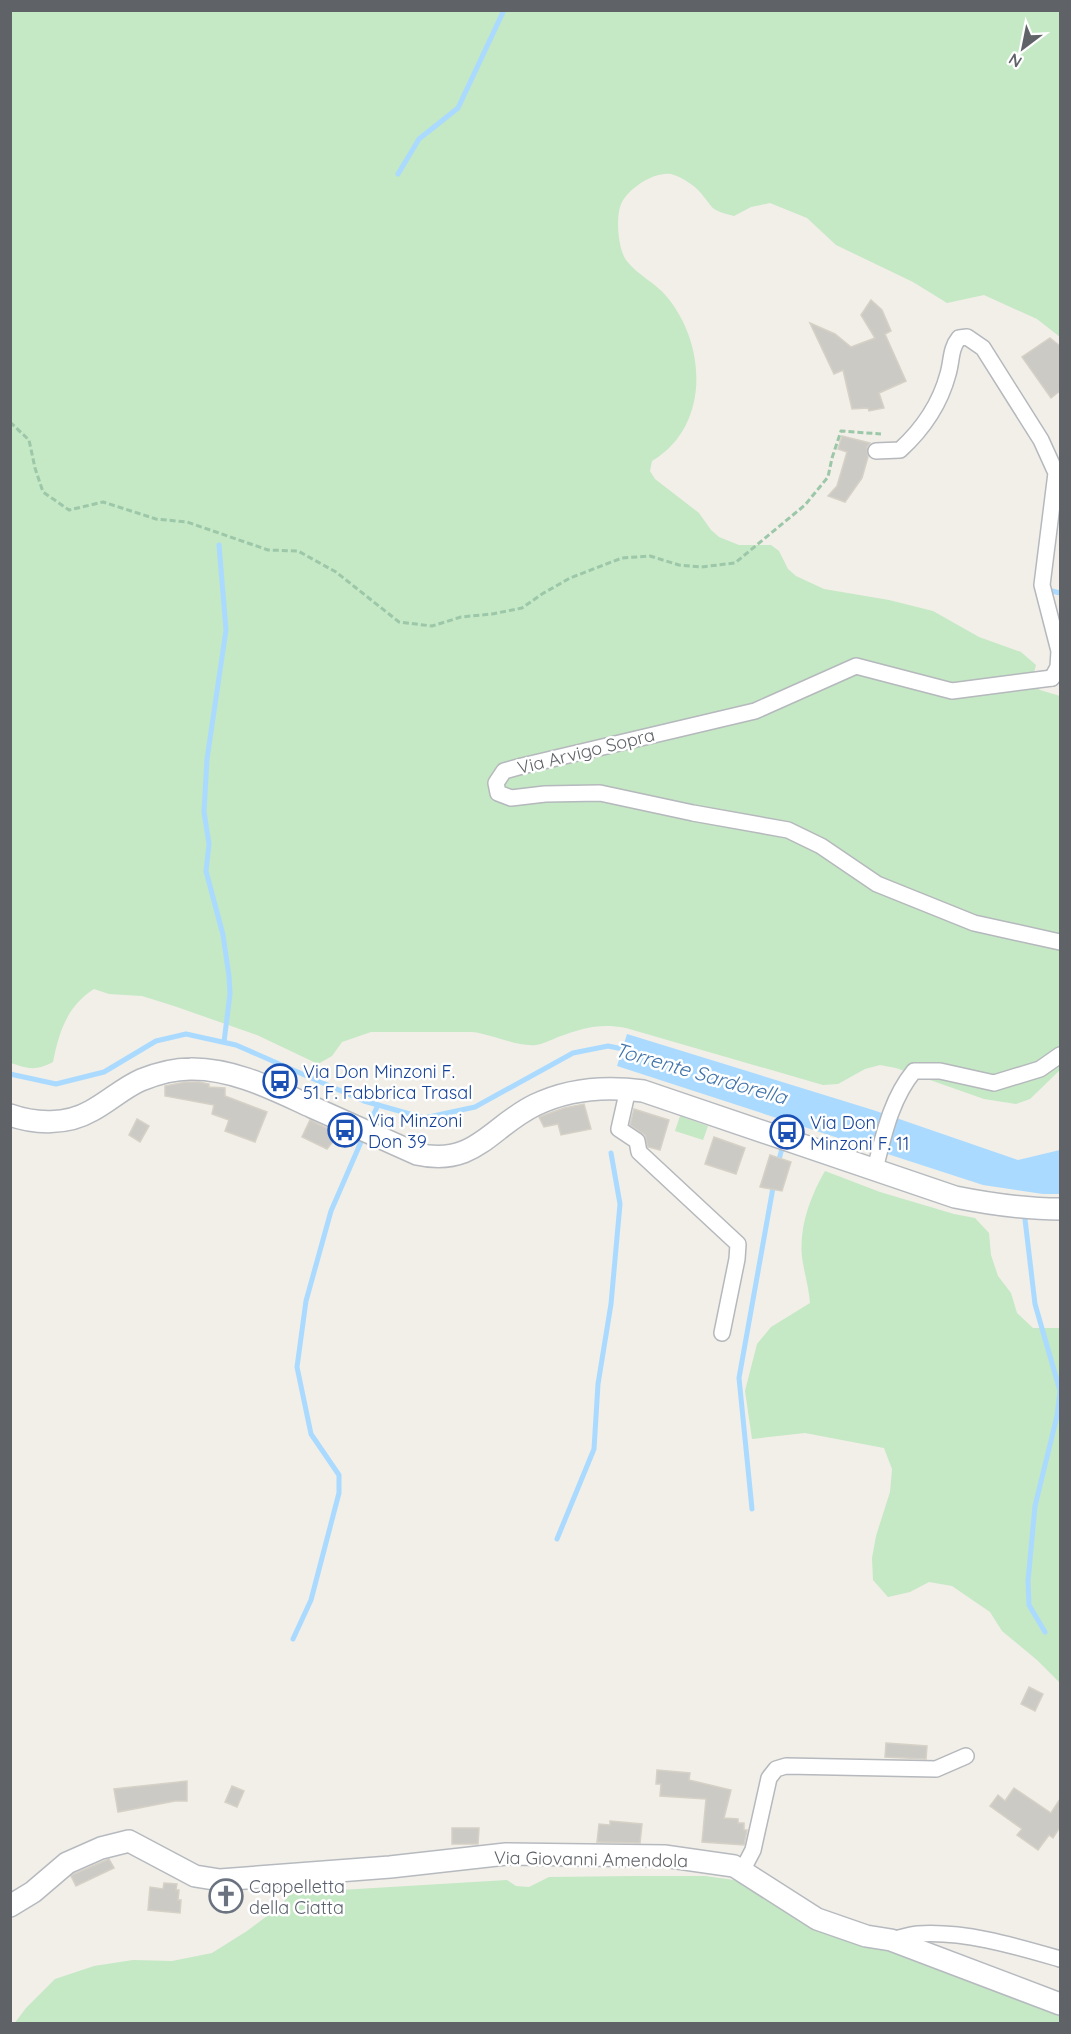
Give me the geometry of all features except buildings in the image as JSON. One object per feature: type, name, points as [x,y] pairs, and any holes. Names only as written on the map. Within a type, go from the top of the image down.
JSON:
[{"type":"main road","points":[[10,1115],[33,1121],[48,1122],[69,1119],[89,1113],[140,1080],[166,1072],[190,1069],[214,1071],[267,1087],[417,1154],[442,1157],[454,1156],[477,1146],[520,1114],[557,1096],[595,1089],[627,1089],[643,1091],[876,1165],[955,1197],[997,1205],[1060,1209]]},
{"type":"main road","name":"Via Giovanni Amendola","points":[[10,1906],[33,1892],[68,1863],[101,1848],[129,1841],[195,1876],[219,1880],[390,1867],[506,1854],[664,1856],[734,1866],[817,1919],[866,1936],[891,1940],[1060,2004]]},
{"type":"street","points":[[876,451],[900,450],[920,430],[937,405],[948,374],[953,346],[959,338],[967,337],[983,348],[1041,440],[1056,473],[1042,585],[1059,651],[1056,680]]},
{"type":"street","name":"Via Arvigo Sopra","points":[[1056,680],[952,692],[856,666],[755,711],[504,771],[496,783],[498,793],[511,798],[545,794],[600,793],[788,830],[821,846],[877,884],[974,922],[1060,942]]},
{"type":"street","points":[[876,1165],[893,1102],[914,1071],[940,1071],[994,1083],[1017,1078],[1040,1069],[1060,1055]]},
{"type":"street","points":[[627,1089],[620,1128],[637,1141],[639,1152],[738,1244],[722,1334]]},
{"type":"street","points":[[742,1871],[753,1850],[769,1778],[776,1769],[786,1766],[936,1769],[966,1756]]},
{"type":"street","points":[[891,1940],[916,1934],[950,1935],[1017,1947],[1060,1959]]},
{"type":"path","points":[[10,422],[30,440],[35,468],[43,492],[69,510],[102,502],[156,519],[187,522],[268,550],[298,551],[336,572],[399,622],[432,627],[462,617],[522,608],[570,578],[622,558],[650,556],[679,565],[701,567],[735,563],[805,506],[828,477],[842,431],[882,434]]},
{"type":"green space","points":[[11,11],[1060,11],[1060,337],[1037,319],[984,295],[947,303],[913,282],[836,245],[807,218],[770,203],[751,207],[734,216],[718,211],[694,186],[671,174],[650,178],[630,191],[622,202],[618,223],[623,255],[636,270],[658,287],[680,316],[690,338],[695,361],[696,384],[693,407],[684,428],[671,446],[652,461],[650,471],[655,479],[699,513],[719,537],[739,545],[771,545],[779,551],[788,569],[796,576],[824,589],[889,600],[933,611],[979,637],[1021,652],[1036,665],[1031,684],[1040,690],[1060,696],[1060,1070],[1030,1099],[1016,1104],[984,1099],[896,1068],[880,1065],[865,1069],[838,1084],[823,1085],[626,1028],[608,1026],[583,1029],[536,1045],[521,1044],[472,1032],[371,1032],[342,1042],[332,1056],[318,1064],[257,1035],[174,1006],[142,996],[109,994],[94,989],[77,1003],[71,1012],[61,1030],[53,1062],[32,1068],[11,1063]]},
{"type":"green space","points":[[680,1116],[708,1126],[703,1140],[675,1131]]},
{"type":"green space","points":[[825,1171],[880,1192],[975,1218],[989,1233],[991,1255],[998,1276],[1011,1293],[1017,1313],[1033,1328],[1060,1328],[1060,1683],[1002,1631],[990,1612],[952,1586],[929,1582],[910,1592],[888,1597],[873,1580],[872,1558],[876,1536],[890,1492],[892,1469],[884,1448],[805,1433],[752,1439],[745,1391],[757,1344],[771,1327],[810,1303],[802,1257],[802,1235],[810,1202]]},
{"type":"green space","points":[[705,1876],[734,1880],[856,1943],[918,1959],[1060,2014],[1060,2024],[14,2024],[26,2008],[55,1979],[94,1966],[133,1960],[172,1961],[212,1953],[279,1907],[291,1893],[507,1880],[516,1886],[529,1887],[549,1877]]},
{"type":"water","points":[[627,1034],[873,1110],[1018,1160],[1060,1150],[1060,1194],[1043,1194],[983,1185],[617,1066]]},
{"type":"waterway","points":[[398,174],[419,139],[458,108],[504,10]]},
{"type":"waterway","points":[[219,545],[226,630],[207,759],[204,812],[209,844],[206,871],[223,935],[229,976],[230,994],[224,1042]]},
{"type":"waterway","points":[[1048,590],[1060,593]]},
{"type":"waterway","name":"Torrente Sardorella","points":[[10,1074],[56,1084],[104,1072],[156,1041],[186,1034],[236,1045],[364,1101],[424,1118],[475,1107],[573,1053],[608,1046],[628,1050]]},
{"type":"waterway","points":[[368,1126],[378,1105]]},
{"type":"waterway","points":[[785,1135],[789,1115]]},
{"type":"waterway","points":[[293,1639],[311,1600],[339,1493],[339,1475],[311,1434],[297,1367],[306,1301],[331,1211],[364,1135]]},
{"type":"waterway","points":[[778,1164],[783,1144]]},
{"type":"waterway","points":[[557,1539],[594,1449],[598,1384],[611,1304],[620,1204],[611,1153]]},
{"type":"waterway","points":[[752,1509],[739,1378],[774,1182]]},
{"type":"waterway","points":[[1024,1211],[1035,1304],[1060,1391],[1057,1416],[1035,1506],[1028,1581],[1029,1605],[1045,1632]]},
{"type":"place","name":"Via Don Minzoni F. 51 F. Fabbrica Trasal","points":[[280,1081]]},
{"type":"place","name":"Via Minzoni Don 39","points":[[345,1130]]},
{"type":"place","name":"Via Don Minzoni F. 11","points":[[787,1132]]},
{"type":"place","name":"Cappelletta della Ciatta","points":[[226,1896]]}]
